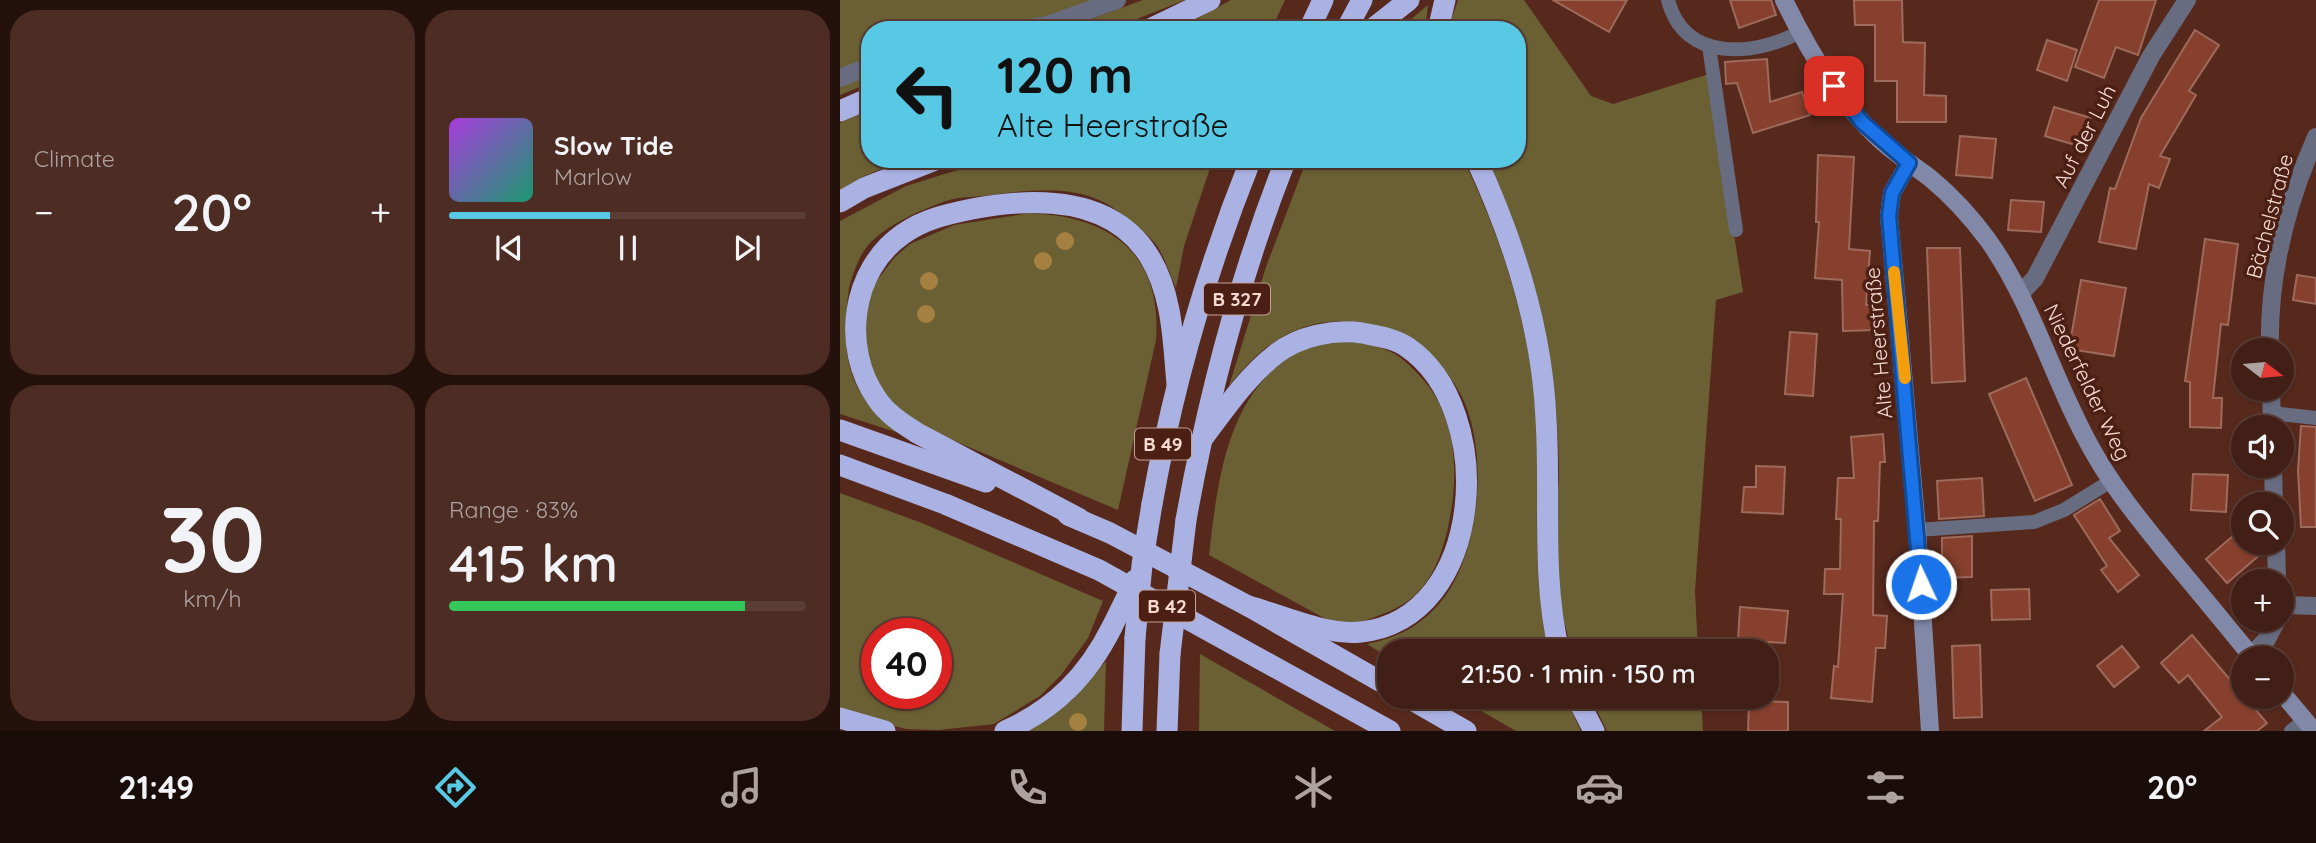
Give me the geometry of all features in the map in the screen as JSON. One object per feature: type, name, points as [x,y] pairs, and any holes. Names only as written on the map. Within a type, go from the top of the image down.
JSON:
[{"type":"highway","points":[[1167,21],[1210,0]]},
{"type":"highway","points":[[1313,21],[1323,0]]},
{"type":"highway","points":[[1351,21],[1362,0]]},
{"type":"highway","points":[[1382,21],[1409,0]]},
{"type":"highway","points":[[1440,21],[1445,0]]},
{"type":"highway","points":[[840,111],[861,101]]},
{"type":"highway","points":[[840,202],[864,188],[916,168]]},
{"type":"highway","name":"B 49","points":[[1132,731],[1135,638],[1142,565],[1152,504],[1177,384],[1205,285],[1248,168]]},
{"type":"highway","name":"B 327","points":[[1167,731],[1170,654],[1186,520],[1200,442],[1232,317],[1259,231],[1283,168]]},
{"type":"highway","points":[[1480,168],[1518,266],[1539,346],[1546,418],[1549,588],[1556,639]]},
{"type":"highway","points":[[1080,519],[916,433],[894,419],[877,399],[864,376],[856,351],[855,325],[859,299],[868,274],[883,252],[902,234],[925,221],[992,205],[1051,202],[1075,205],[1099,213],[1118,223],[1133,237],[1159,274],[1170,314],[1177,384]]},
{"type":"highway","points":[[1200,442],[1247,383],[1277,353],[1303,340],[1330,333],[1355,332],[1382,336],[1405,346],[1426,363],[1454,406],[1462,435],[1466,467],[1465,502],[1450,565],[1422,607],[1403,619],[1360,633],[1332,631],[1248,606]]},
{"type":"highway","name":"B 42","points":[[840,430],[962,472],[1080,519],[1248,606],[1377,680]]},
{"type":"highway","name":"B 42","points":[[840,465],[945,504],[1099,570],[1390,731]]},
{"type":"highway","points":[[840,477],[945,504]]},
{"type":"highway","points":[[1005,731],[1043,711],[1070,689],[1094,660],[1142,565]]},
{"type":"highway","points":[[1428,709],[1466,731]]},
{"type":"highway","points":[[1583,709],[1594,731]]},
{"type":"highway","points":[[840,718],[885,731]]},
{"type":"street","points":[[1059,21],[1117,0]]},
{"type":"street","points":[[1784,0],[1800,32],[1855,114],[1878,138],[1909,163]]},
{"type":"street","name":"Auf der Luh","points":[[2021,293],[2035,278],[2151,56],[2187,0]]},
{"type":"street","points":[[840,78],[861,70]]},
{"type":"street","name":"Bächelstraße","points":[[2270,338],[2270,303],[2274,274],[2289,211],[2316,136]]},
{"type":"street","name":"Niederfelder Weg","points":[[1909,163],[1937,184],[1968,215],[1999,256],[2021,293],[2084,435],[2111,481],[2147,530],[2243,646]]},
{"type":"street","name":"Alte Heerstraße","points":[[1909,163],[1892,193],[1889,216],[1917,530],[1930,731]]},
{"type":"street","points":[[2294,605],[2316,606]]},
{"type":"street","points":[[2292,709],[2303,727]]},
{"type":"lane","points":[[1668,0],[1677,22],[1686,33],[1709,46],[1755,49],[1781,42],[1800,32]]},
{"type":"lane","points":[[1709,46],[1736,230]]},
{"type":"lane","points":[[2294,419],[2316,418]]},
{"type":"lane","points":[[1917,530],[2034,522],[2064,510],[2111,481]]},
{"type":"shaded area","points":[[840,0],[1095,0],[1046,18],[1028,21],[861,21],[861,61],[840,69]]},
{"type":"shaded area","points":[[1143,0],[1185,0],[1132,21],[1086,21]]},
{"type":"shaded area","points":[[1231,0],[1285,0],[1275,21],[1192,21]]},
{"type":"shaded area","points":[[1458,0],[1524,0],[1591,96],[1613,104],[1709,74],[1743,292],[1716,300],[1695,591],[1697,639],[1569,639],[1555,569],[1558,431],[1548,351],[1540,311],[1518,234],[1490,168],[1526,168],[1526,21],[1451,21]]},
{"type":"shaded area","points":[[1428,5],[1426,21],[1409,21]]},
{"type":"shaded area","points":[[861,75],[861,87],[840,95],[840,84]]},
{"type":"shaded area","points":[[861,113],[861,168],[883,168],[840,190],[840,123]]},
{"type":"shaded area","points":[[964,168],[1210,168],[1184,246],[1176,288],[1164,258],[1144,232],[1112,207],[1082,194],[1049,190],[964,197],[916,213],[880,234],[861,257],[849,288],[846,312],[847,353],[858,388],[883,419],[902,434],[840,414],[840,221],[906,186]]},
{"type":"shaded area","points":[[1304,168],[1467,168],[1502,252],[1528,352],[1536,418],[1539,581],[1546,639],[1384,639],[1406,630],[1439,604],[1464,559],[1472,531],[1478,471],[1469,416],[1460,393],[1444,370],[1424,351],[1402,337],[1377,327],[1351,322],[1325,322],[1299,329],[1274,342],[1250,362],[1229,386],[1266,267]]},
{"type":"shaded area","points":[[1030,213],[1085,222],[1107,232],[1126,245],[1140,263],[1150,284],[1156,310],[1156,340],[1118,510],[919,426],[883,394],[867,356],[865,313],[875,283],[895,257],[910,244],[954,225]]},
{"type":"shaded area","points":[[1333,341],[1384,349],[1401,358],[1416,372],[1441,407],[1448,426],[1454,468],[1454,489],[1447,532],[1438,560],[1428,579],[1410,600],[1398,607],[1367,620],[1349,624],[1324,618],[1209,555],[1216,502],[1228,447],[1237,421],[1250,397],[1267,376],[1288,358]]},
{"type":"shaded area","points":[[840,493],[922,523],[1103,601],[1088,638],[1061,675],[1040,696],[994,724],[938,730],[906,729],[840,712]]},
{"type":"shaded area","points":[[1377,641],[1377,650],[1367,644]]},
{"type":"shaded area","points":[[1200,654],[1335,731],[1199,731]]},
{"type":"shaded area","points":[[1106,661],[1104,731],[1025,731],[1072,700]]},
{"type":"shaded area","points":[[1478,709],[1571,709],[1581,731],[1516,731]]},
{"type":"shaded area","points":[[1596,709],[1702,709],[1703,731],[1607,731]]},
{"type":"building","points":[[1553,0],[1627,0],[1609,32]]},
{"type":"building","points":[[1730,0],[1771,0],[1776,15],[1739,28]]},
{"type":"building","points":[[1854,0],[1902,0],[1903,42],[1925,43],[1924,95],[1946,96],[1946,122],[1897,122],[1897,81],[1875,81],[1875,25],[1855,25]]},
{"type":"building","points":[[2099,0],[2156,0],[2138,55],[2116,47],[2104,78],[2075,67]]},
{"type":"building","points":[[2195,30],[2219,45],[2189,91],[2196,95],[2160,156],[2170,159],[2159,188],[2149,184],[2136,249],[2099,242],[2110,188],[2115,189],[2141,118]]},
{"type":"building","points":[[2047,40],[2077,50],[2067,81],[2037,70]]},
{"type":"building","points":[[1767,59],[1770,102],[1802,92],[1810,115],[1753,133],[1737,83],[1726,84],[1725,62]]},
{"type":"building","points":[[2054,107],[2091,118],[2082,147],[2045,136]]},
{"type":"building","points":[[1960,136],[1996,139],[1992,178],[1956,175]]},
{"type":"building","points":[[1818,155],[1854,157],[1849,249],[1870,251],[1866,305],[1876,305],[1876,330],[1843,331],[1842,280],[1815,278],[1819,222],[1816,222]]},
{"type":"building","points":[[2011,200],[2044,202],[2041,232],[2008,230]]},
{"type":"building","points":[[2205,239],[2238,244],[2228,325],[2221,324],[2213,398],[2222,398],[2221,428],[2190,427],[2190,382],[2185,381]]},
{"type":"building","points":[[1927,248],[1960,248],[1965,381],[1932,383]]},
{"type":"building","points":[[2297,275],[2316,278],[2316,304],[2293,300]]},
{"type":"building","points":[[2081,280],[2126,288],[2114,356],[2069,349]]},
{"type":"building","points":[[1790,332],[1817,334],[1813,396],[1785,394]]},
{"type":"building","points":[[2026,378],[2072,485],[2035,501],[1989,394]]},
{"type":"building","points":[[2301,426],[2316,427],[2316,527],[2301,527],[2298,470]]},
{"type":"building","points":[[1883,434],[1885,462],[1880,462],[1878,521],[1874,521],[1873,615],[1887,616],[1885,648],[1876,648],[1872,702],[1831,698],[1834,666],[1838,667],[1843,594],[1824,594],[1825,569],[1840,569],[1841,519],[1836,519],[1838,478],[1854,478],[1851,437]]},
{"type":"building","points":[[1756,466],[1785,467],[1783,514],[1742,512],[1744,487],[1756,487]]},
{"type":"building","points":[[2193,474],[2228,475],[2226,512],[2191,510]]},
{"type":"building","points":[[1982,478],[1984,516],[1939,519],[1937,481]]},
{"type":"building","points":[[2100,499],[2120,531],[2109,538],[2139,575],[2118,592],[2101,570],[2107,566],[2074,515]]},
{"type":"building","points":[[1972,536],[1972,577],[1942,578],[1942,538]]},
{"type":"building","points":[[2231,538],[2231,555],[2260,555],[2243,569],[2231,569],[2231,580],[2227,583],[2206,559]]},
{"type":"building","points":[[2029,589],[2030,619],[1992,620],[1991,590]]},
{"type":"building","points":[[1740,607],[1788,611],[1785,643],[1779,643],[1779,639],[1738,639]]},
{"type":"building","points":[[2192,635],[2231,681],[2231,709],[2255,709],[2267,723],[2257,731],[2204,731],[2222,717],[2188,675],[2179,683],[2161,663]]},
{"type":"building","points":[[1980,645],[1982,717],[1954,718],[1952,646]]},
{"type":"building","points":[[2122,646],[2139,667],[2114,687],[2097,666]]},
{"type":"building","points":[[1779,702],[1788,702],[1788,731],[1748,731],[1749,709],[1779,709]]},
{"type":"slow traffic","points":[[1894,272],[1905,378]]},
{"type":"route","points":[[1834,86],[1862,122],[1909,163],[1896,182],[1889,216],[1921,584]]}]
